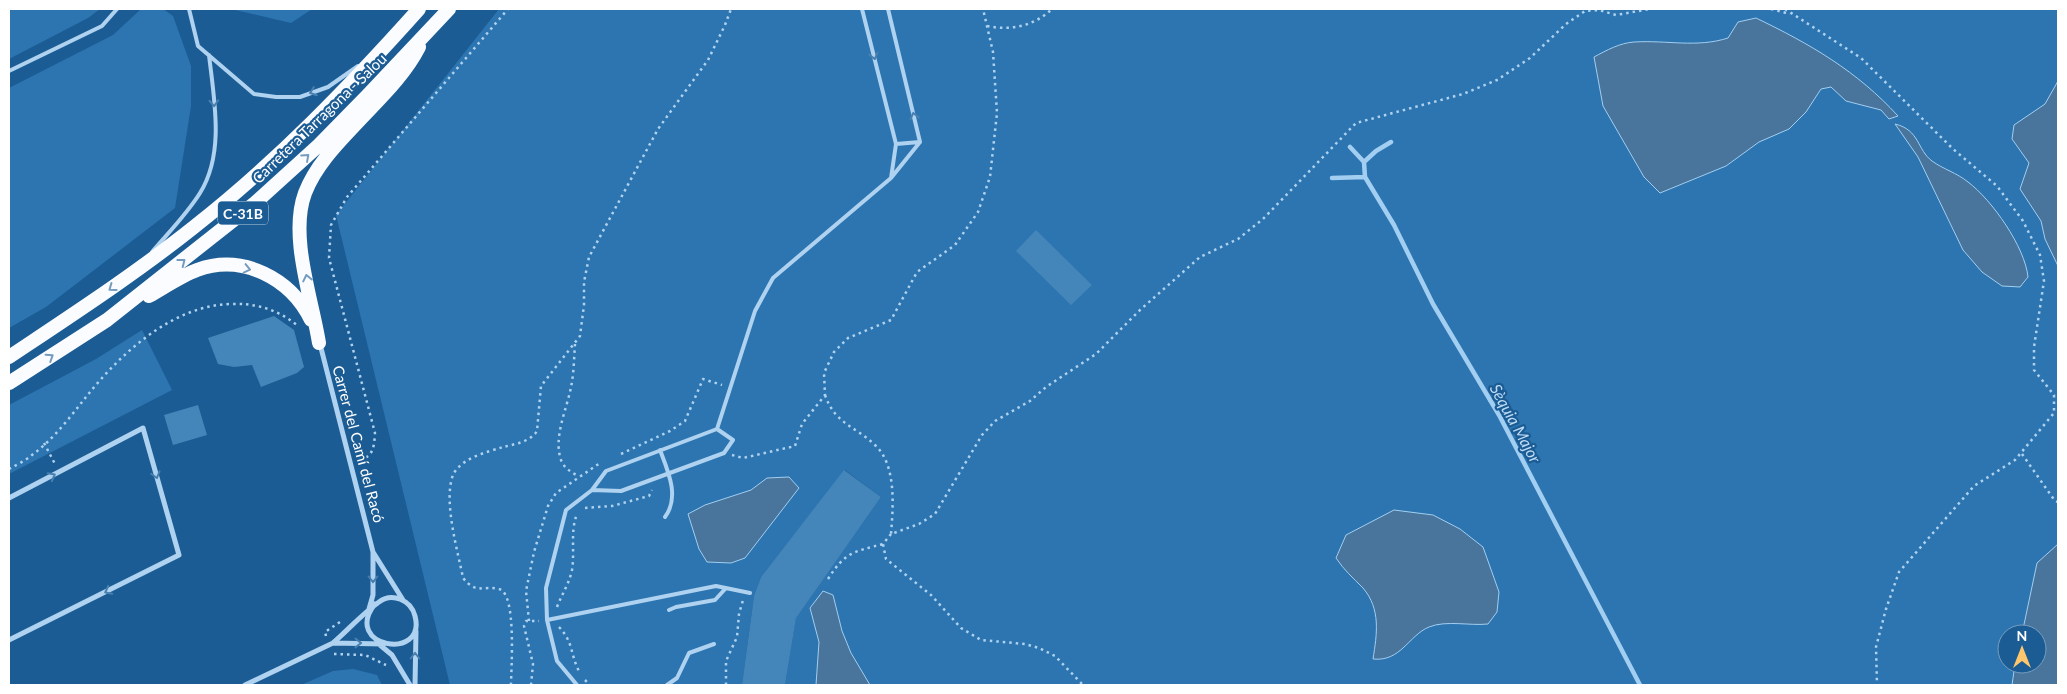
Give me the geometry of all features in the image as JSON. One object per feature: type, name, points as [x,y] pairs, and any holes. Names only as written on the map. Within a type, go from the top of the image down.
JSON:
[{"type":"highway","name":"Carretera Tarragona - Salou","points":[[9,357],[93,301],[195,226],[295,139],[384,48],[419,9]]},
{"type":"highway","name":"Carretera Tarragona - Salou","points":[[9,383],[107,320],[256,203],[319,145],[449,9]]},
{"type":"highway","points":[[319,343],[301,249],[301,209],[304,195],[325,158],[408,68],[428,31]]},
{"type":"highway","points":[[107,320],[197,270],[226,265],[254,270],[270,276],[293,293],[303,305],[319,343]]},
{"type":"street","name":"Carrer del Camí del Racó","points":[[319,343],[373,552],[373,595],[368,610],[368,618]]},
{"type":"street","points":[[9,498],[143,428],[179,555],[9,640]]},
{"type":"street","name":"Carrer del Camí del Racó","points":[[373,552],[403,600]]},
{"type":"street","points":[[245,685],[331,644],[368,610],[389,598],[403,600],[414,611],[416,626],[415,685]]},
{"type":"street","points":[[376,604],[368,618],[368,626],[380,643],[392,655],[410,685]]},
{"type":"street","points":[[331,644],[363,642],[400,644],[413,634],[416,626]]},
{"type":"lane","points":[[9,71],[102,26],[117,9]]},
{"type":"lane","points":[[189,9],[198,46],[254,94],[276,97],[300,97],[328,87],[384,48]]},
{"type":"lane","points":[[862,9],[896,144],[891,178]]},
{"type":"lane","points":[[888,9],[920,142]]},
{"type":"lane","points":[[137,269],[201,192],[215,159],[214,99],[209,55]]},
{"type":"lane","points":[[896,144],[920,142]]},
{"type":"lane","points":[[717,429],[755,311],[772,278],[891,178],[920,142]]},
{"type":"lane","points":[[576,685],[557,661],[547,620],[546,588],[566,510],[592,490],[606,471],[717,429]]},
{"type":"lane","points":[[592,490],[621,491],[724,453],[733,440],[717,429]]},
{"type":"lane","points":[[660,450],[672,486],[671,510],[665,517]]},
{"type":"lane","points":[[547,620],[716,586],[750,593]]},
{"type":"lane","points":[[669,610],[676,606],[715,600],[726,588]]},
{"type":"lane","points":[[667,685],[677,678],[689,653],[714,644]]},
{"type":"path","points":[[351,463],[368,458],[374,450],[374,433],[329,258],[331,225],[347,197],[508,9]]},
{"type":"path","points":[[512,685],[510,608],[505,593],[499,589],[477,588],[468,584],[463,578],[450,514],[453,474],[463,464],[479,454],[533,437],[537,431],[541,386],[580,336],[584,305],[584,282],[589,257],[658,129],[708,60],[725,26],[731,9]]},
{"type":"path","points":[[891,534],[894,496],[888,468],[877,446],[830,410],[825,395],[824,373],[834,352],[848,338],[891,320],[917,272],[955,245],[978,212],[990,177],[997,113],[993,52],[983,9]]},
{"type":"path","points":[[987,26],[1003,30],[1027,26],[1052,9]]},
{"type":"path","points":[[828,579],[839,562],[852,552],[882,544],[891,534],[919,524],[935,514],[982,435],[995,421],[1030,401],[1046,387],[1096,354],[1140,310],[1200,257],[1238,239],[1263,219],[1356,123],[1463,94],[1497,80],[1530,58],[1566,24],[1585,10],[1599,10],[1616,14],[1650,9]]},
{"type":"path","points":[[1771,9],[1791,14]]},
{"type":"path","points":[[1785,9],[1861,58],[1953,150],[1997,186],[2024,221],[2040,255],[2044,281],[2034,347],[2034,370],[2054,395],[2054,413],[2022,454],[1974,486],[1899,572],[1886,608],[1876,647],[1877,685]]},
{"type":"path","points":[[9,469],[33,455],[72,416],[104,376],[134,347],[188,312],[217,304],[263,306],[283,315],[298,326],[302,333]]},
{"type":"path","points":[[575,342],[571,387],[563,419],[560,442],[560,458],[564,466],[578,476]]},
{"type":"path","points":[[724,453],[743,458],[795,446],[802,424],[825,395]]},
{"type":"path","points":[[44,443],[59,472]]},
{"type":"path","points":[[2022,454],[2055,501],[2058,502]]},
{"type":"path","points":[[590,685],[578,669],[572,653],[571,641],[560,628],[557,618],[557,606],[568,588],[571,573],[576,515],[583,509],[591,506],[612,506],[649,496],[658,477]]},
{"type":"path","points":[[882,544],[886,559],[931,595],[961,628],[981,640],[1025,644],[1039,648],[1055,656],[1083,685]]},
{"type":"path","points":[[726,685],[726,661],[738,637],[741,602],[750,593]]},
{"type":"path","points":[[342,619],[325,632],[334,655],[365,655],[385,664],[391,672]]},
{"type":"path","points":[[531,685],[533,664],[524,626],[526,622],[547,620]]},
{"type":"shaded area","points":[[9,9],[100,9],[88,18],[9,59]]},
{"type":"shaded area","points":[[141,9],[163,9],[173,16],[191,66],[191,106],[175,208],[46,307],[9,328],[9,88],[113,35]]},
{"type":"shaded area","points":[[231,9],[312,9],[291,23]]},
{"type":"shaded area","points":[[499,9],[2058,9],[2058,685],[785,685],[796,617],[881,497],[845,470],[761,577],[754,596],[742,685],[450,685],[336,215]]},
{"type":"shaded area","points":[[1756,18],[1832,60],[1866,85],[1898,116],[1889,119],[1881,110],[1846,101],[1831,87],[1821,89],[1806,112],[1789,129],[1759,142],[1726,166],[1660,193],[1644,177],[1603,106],[1594,57],[1614,47],[1629,43],[1705,43],[1716,41],[1728,38],[1738,22]]},
{"type":"shaded area","points":[[2058,81],[2058,266],[2045,239],[2041,221],[2020,189],[2029,163],[2012,139],[2014,125],[2045,104]]},
{"type":"shaded area","points":[[1895,124],[1914,135],[1923,151],[1932,161],[1968,182],[1997,212],[2014,239],[2026,265],[2028,277],[2020,287],[2002,286],[1982,272],[1963,250],[1918,157]]},
{"type":"shaded area","points":[[142,330],[172,390],[9,474],[9,405],[96,359]]},
{"type":"shaded area","points":[[789,477],[799,488],[745,558],[731,563],[707,562],[699,549],[688,514],[705,505],[751,490],[767,478]]},
{"type":"shaded area","points":[[1394,510],[1433,515],[1460,529],[1483,547],[1499,592],[1497,612],[1488,624],[1443,624],[1429,627],[1391,656],[1383,659],[1373,659],[1376,622],[1373,604],[1363,588],[1336,558],[1346,535]]},
{"type":"shaded area","points":[[2058,544],[2058,685],[2012,685],[2014,674],[2047,674],[2047,624],[2024,624],[2037,563]]},
{"type":"shaded area","points":[[823,591],[833,595],[842,631],[851,653],[870,685],[816,685],[819,642],[810,608]]},
{"type":"shaded area","points":[[353,669],[377,675],[382,685],[301,685],[333,671]]},
{"type":"building","points":[[1036,230],[1092,285],[1071,305],[1016,251]]},
{"type":"building","points":[[274,316],[294,330],[304,367],[297,373],[261,387],[252,365],[234,367],[218,364],[208,338]]},
{"type":"building","points":[[198,405],[207,435],[173,445],[164,415]]},
{"type":"building","points":[[844,470],[881,497],[796,618],[785,685],[742,685],[754,596],[761,577]]},
{"type":"waterway","name":"Sèquia Major","points":[[1391,142],[1376,151],[1364,162],[1365,177],[1394,225],[1433,304],[1499,415],[1640,685]]},
{"type":"waterway","name":"Sèquia Major","points":[[1350,147],[1364,162]]},
{"type":"waterway","name":"Sèquia Major","points":[[1332,178],[1365,177]]}]
